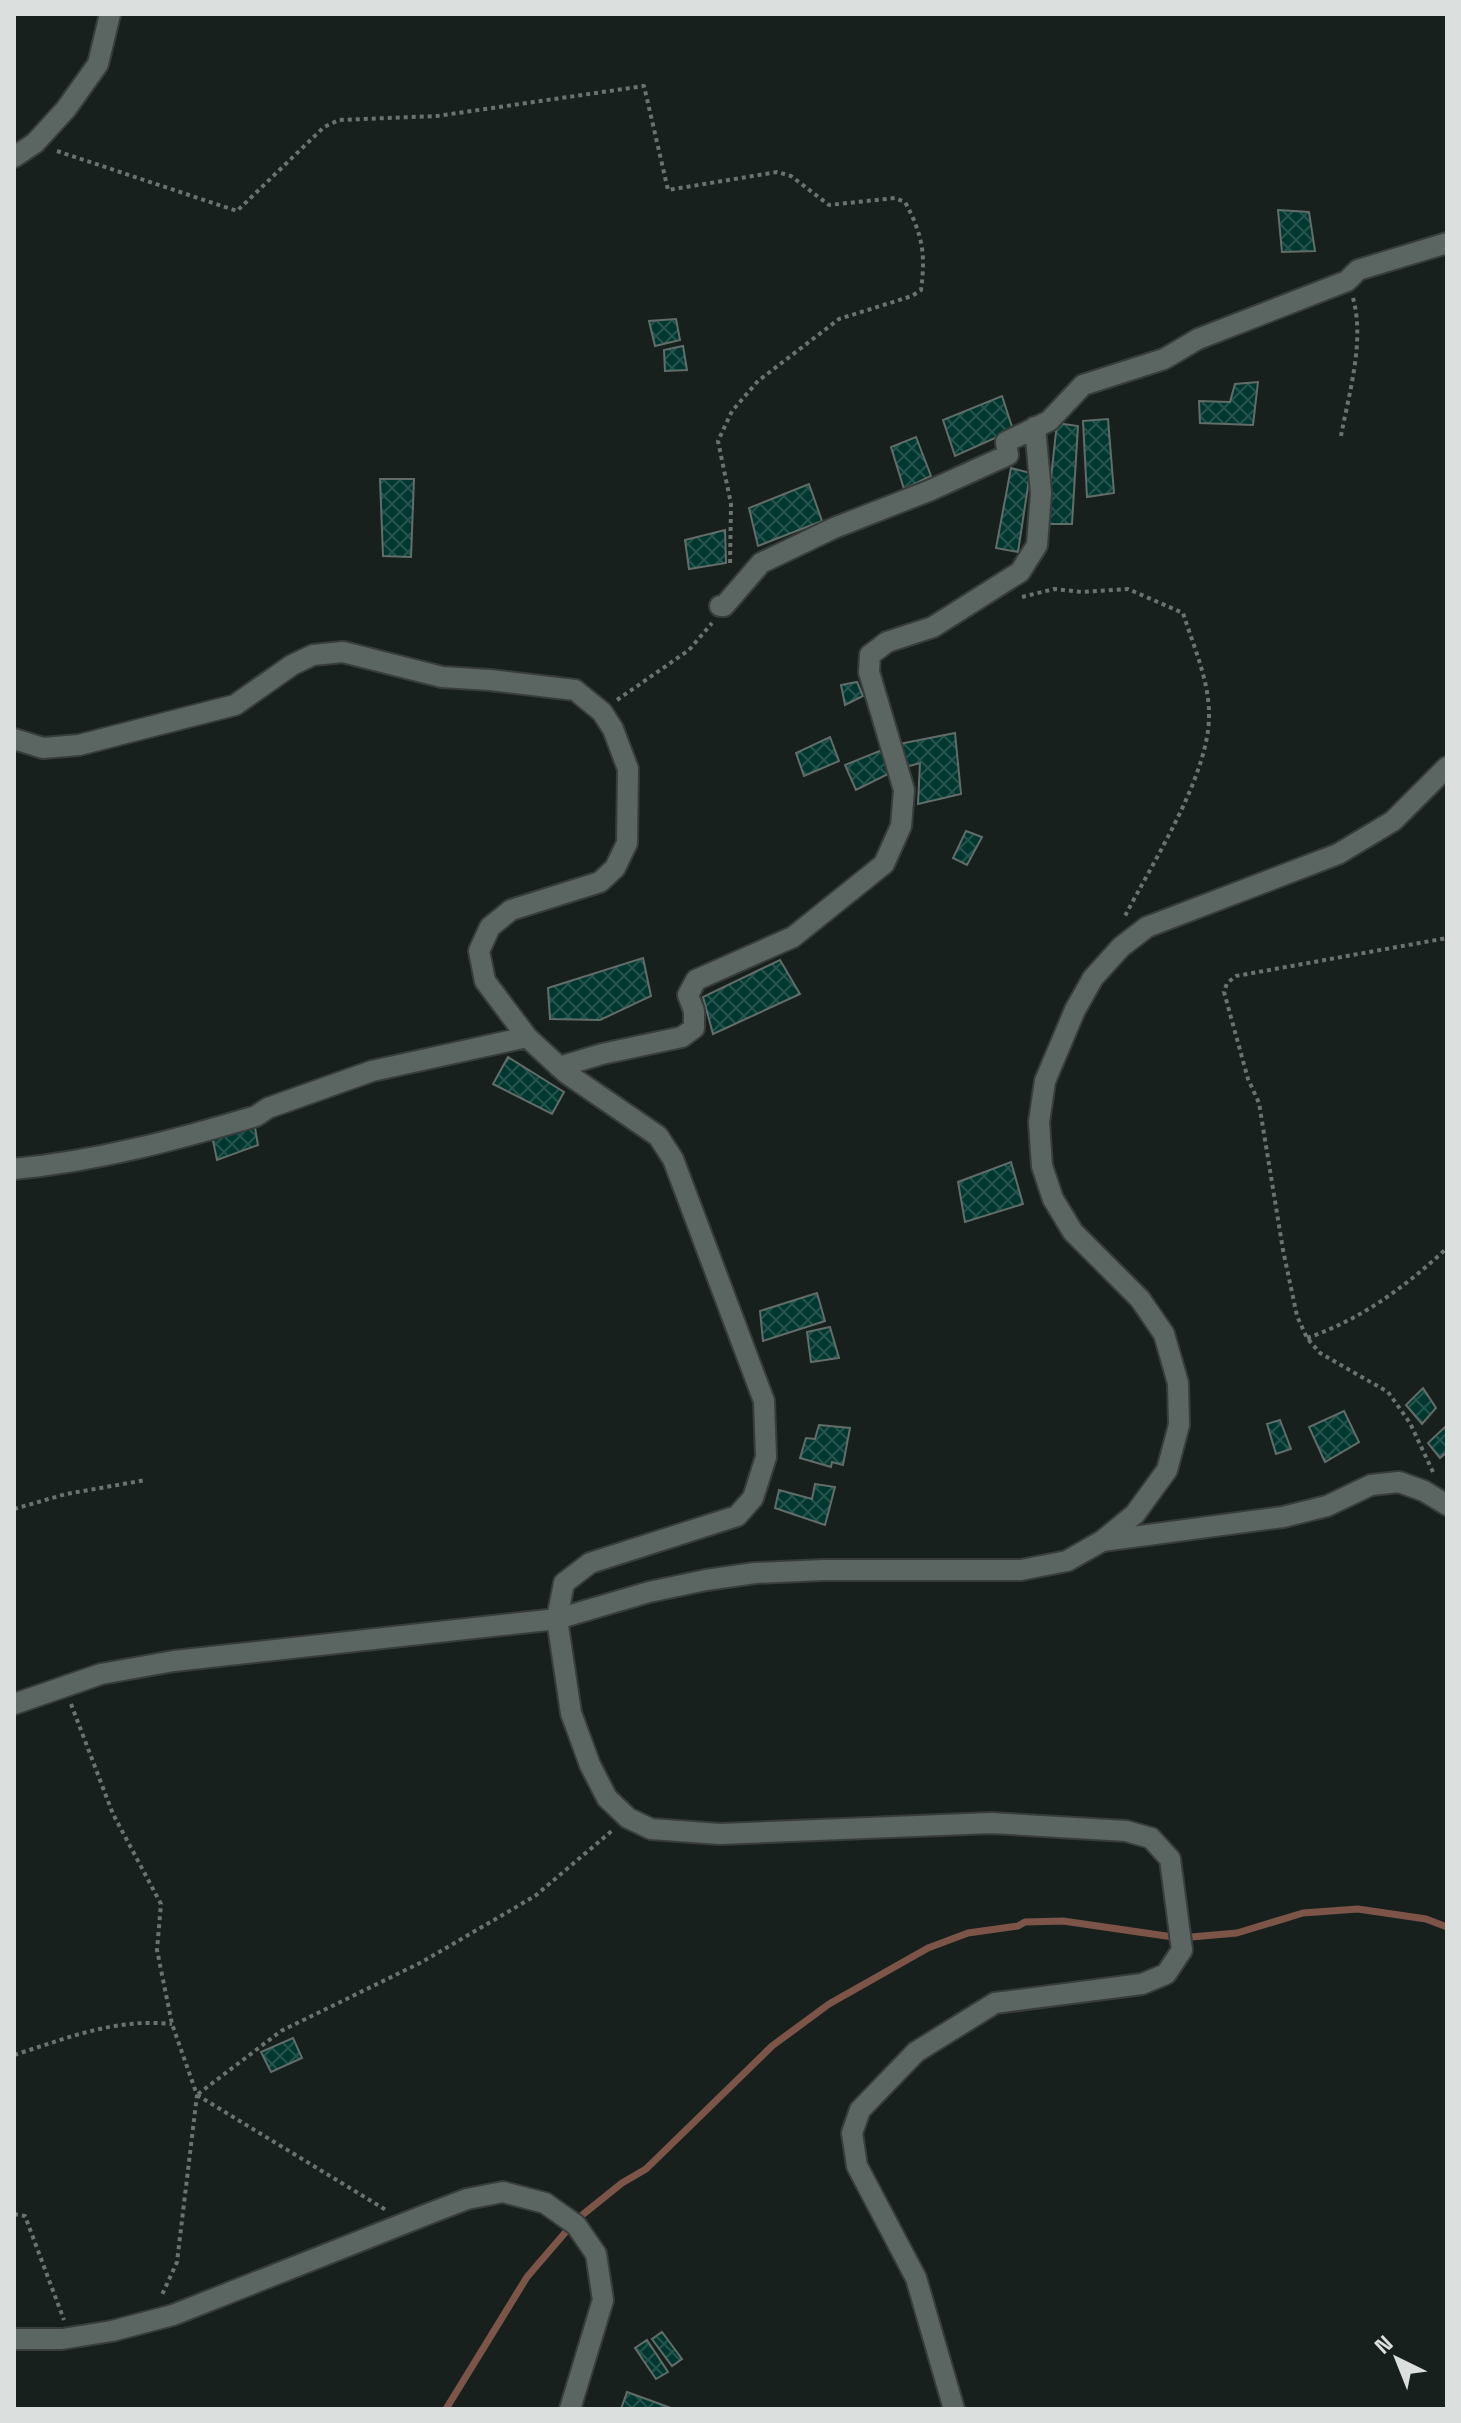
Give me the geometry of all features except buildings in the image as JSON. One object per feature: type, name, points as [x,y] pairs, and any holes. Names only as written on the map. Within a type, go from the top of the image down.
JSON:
[{"type":"street","points":[[14,157],[35,143],[66,109],[98,64],[110,14]]},
{"type":"street","points":[[720,606],[724,606],[761,563],[834,528],[931,490],[1008,455],[1006,442],[1049,421],[1083,385],[1164,359],[1198,339],[1347,281],[1358,270],[1447,243]]},
{"type":"street","points":[[559,1067],[602,1054],[682,1037],[694,1028],[694,1011],[688,995],[696,980],[793,937],[884,864],[901,826],[904,790],[869,672],[870,655],[887,642],[933,627],[1020,572],[1037,545],[1041,493],[1035,427]]},
{"type":"street","points":[[14,739],[43,748],[79,745],[221,709],[235,705],[292,665],[313,655],[343,652],[442,677],[575,690],[602,712],[613,729],[628,769],[627,843],[615,868],[600,882],[511,910],[490,927],[479,951],[485,981],[527,1037],[559,1067],[658,1136],[673,1159],[764,1401],[766,1457],[753,1498],[737,1516],[590,1563],[564,1583],[557,1619],[571,1713],[590,1765],[607,1798],[628,1818],[651,1829],[720,1834],[991,1823],[1126,1831],[1151,1838],[1170,1859],[1182,1950],[1166,1974],[1142,1984],[995,2003],[916,2052],[860,2110],[852,2133],[857,2166],[916,2278],[954,2409]]},
{"type":"street","points":[[14,1704],[101,1674],[174,1661],[557,1619],[649,1592],[718,1578],[824,1570],[1021,1570],[1067,1561],[1102,1541],[1135,1514],[1167,1470],[1179,1425],[1178,1383],[1164,1334],[1140,1299],[1073,1232],[1053,1199],[1042,1166],[1039,1122],[1045,1081],[1075,1010],[1093,978],[1121,947],[1147,927],[1338,854],[1393,821],[1447,767]]},
{"type":"street","points":[[14,1169],[60,1164],[164,1143],[256,1116],[268,1108],[372,1071],[527,1037]]},
{"type":"street","points":[[1102,1541],[1283,1517],[1327,1506],[1371,1485],[1399,1482],[1424,1491],[1447,1505]]},
{"type":"street","points":[[14,2339],[70,2338],[151,2321],[467,2199],[503,2192],[545,2203],[569,2220],[596,2254],[603,2300],[570,2409]]},
{"type":"path","points":[[35,143],[237,211],[324,127],[339,120],[437,116],[644,86],[668,190],[777,172],[791,176],[829,205],[895,198],[905,202],[920,232],[924,271],[921,290],[912,296],[839,319],[758,381],[732,411],[718,441],[731,504],[732,559],[729,571]]},
{"type":"path","points":[[1341,436],[1355,353],[1357,312],[1347,281]]},
{"type":"path","points":[[1022,597],[1054,589],[1082,592],[1128,589],[1183,613],[1206,686],[1209,715],[1205,748],[1196,778],[1120,926],[1121,947]]},
{"type":"path","points":[[602,712],[689,650],[718,614],[720,606]]},
{"type":"path","points":[[1424,1491],[1433,1473],[1410,1423],[1388,1392],[1320,1353],[1307,1338],[1297,1316],[1259,1103],[1248,1079],[1224,992],[1227,983],[1236,976],[1447,938]]},
{"type":"path","points":[[1307,1338],[1341,1326],[1413,1280],[1447,1248]]},
{"type":"path","points":[[14,1509],[66,1494],[146,1480]]},
{"type":"path","points":[[64,1686],[113,1814],[161,1904],[157,1950],[172,2024],[197,2095],[177,2262],[151,2321]]},
{"type":"path","points":[[197,2095],[281,2031],[422,1962],[535,1896],[628,1818]]},
{"type":"path","points":[[14,2055],[90,2029],[143,2021],[172,2024]]},
{"type":"path","points":[[197,2095],[407,2222]]},
{"type":"path","points":[[14,2214],[25,2216],[70,2338]]},
{"type":"waterway","points":[[446,2409],[527,2277],[576,2220],[622,2183],[646,2169],[772,2046],[829,2004],[928,1948],[968,1933],[1018,1926],[1025,1922],[1063,1921],[1180,1938],[1237,1933],[1303,1913],[1358,1909],[1426,1919],[1447,1927]]}]
